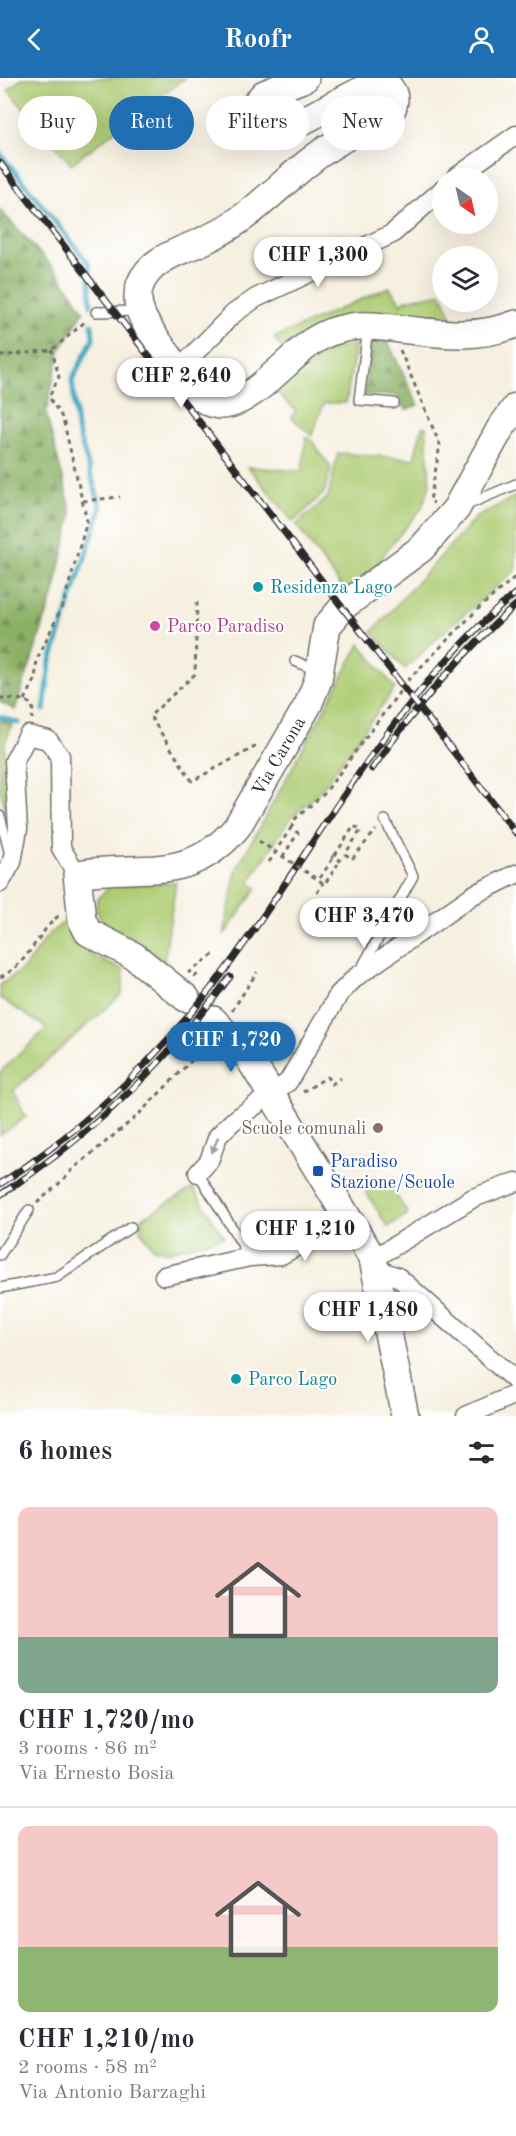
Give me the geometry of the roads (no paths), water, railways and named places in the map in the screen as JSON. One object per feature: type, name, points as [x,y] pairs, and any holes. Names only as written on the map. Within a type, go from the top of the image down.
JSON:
[{"type":"street","points":[[305,78],[264,94],[252,108],[257,126],[268,133],[283,130],[374,84],[387,85],[394,94],[394,106],[390,113],[338,140],[308,162],[236,224],[159,261],[140,284],[138,300],[140,311],[178,370],[200,396],[221,405],[238,401],[312,342],[330,332],[368,326],[446,334],[492,333],[516,324]]},
{"type":"street","points":[[469,168],[516,135]]},
{"type":"street","points":[[178,370],[233,314],[256,298],[392,234],[432,199]]},
{"type":"street","name":"Via Carona","points":[[76,874],[114,869],[174,868],[206,856],[237,827],[308,705],[320,672],[324,635],[334,616],[422,548],[456,509],[500,429],[516,407]]},
{"type":"street","points":[[0,883],[12,862],[18,829],[14,761],[28,735],[48,740],[60,756],[61,849],[76,874],[82,920],[88,932],[190,982]]},
{"type":"street","points":[[198,1173],[209,1161],[218,1136],[232,1122],[274,1102],[339,994],[356,977],[473,895],[516,874]]},
{"type":"street","points":[[220,1019],[375,1264],[405,1416]]},
{"type":"street","points":[[375,1264],[473,1198],[516,1182]]},
{"type":"street","points":[[164,1276],[249,1257],[281,1255],[348,1218]]},
{"type":"street","points":[[375,1264],[398,1277],[516,1381]]},
{"type":"street","points":[[466,1416],[516,1394]]},
{"type":"lane","points":[[96,312],[140,311]]},
{"type":"lane","points":[[368,326],[359,400],[394,403]]},
{"type":"lane","points":[[456,509],[516,484]]},
{"type":"lane","points":[[295,660],[320,672]]},
{"type":"lane","points":[[0,816],[12,862]]},
{"type":"lane","points":[[356,977],[413,876],[385,820]]},
{"type":"lane","points":[[198,1173],[249,1257]]},
{"type":"lane","points":[[0,1255],[29,1210]]},
{"type":"lane","points":[[0,1288],[57,1277],[131,1227]]},
{"type":"waterway","points":[[0,153],[89,264],[91,305]]},
{"type":"waterway","points":[[44,710],[50,664],[101,508],[77,429],[72,380],[93,339],[92,324]]},
{"type":"waterway","points":[[0,717],[19,723]]},
{"type":"tunnel","points":[[186,998],[213,1020]]},
{"type":"railway","points":[[0,163],[516,833]]},
{"type":"railway","points":[[0,1184],[34,1161],[97,1110],[156,1053],[234,958],[398,719],[473,632],[516,593]]},
{"type":"railway","points":[[372,769],[439,683],[516,605]]},
{"type":"railway","points":[[0,1195],[64,1149],[124,1096],[180,1039],[230,977]]},
{"type":"place","name":"Residenza Lago","points":[[258,587]]},
{"type":"place","name":"Parco Paradiso","points":[[155,626]]},
{"type":"place","name":"Scuole comunali","points":[[378,1128]]},
{"type":"place","name":"Paradiso Stazione/Scuole","points":[[318,1171]]},
{"type":"place","name":"Parco Lago","points":[[236,1379]]}]
